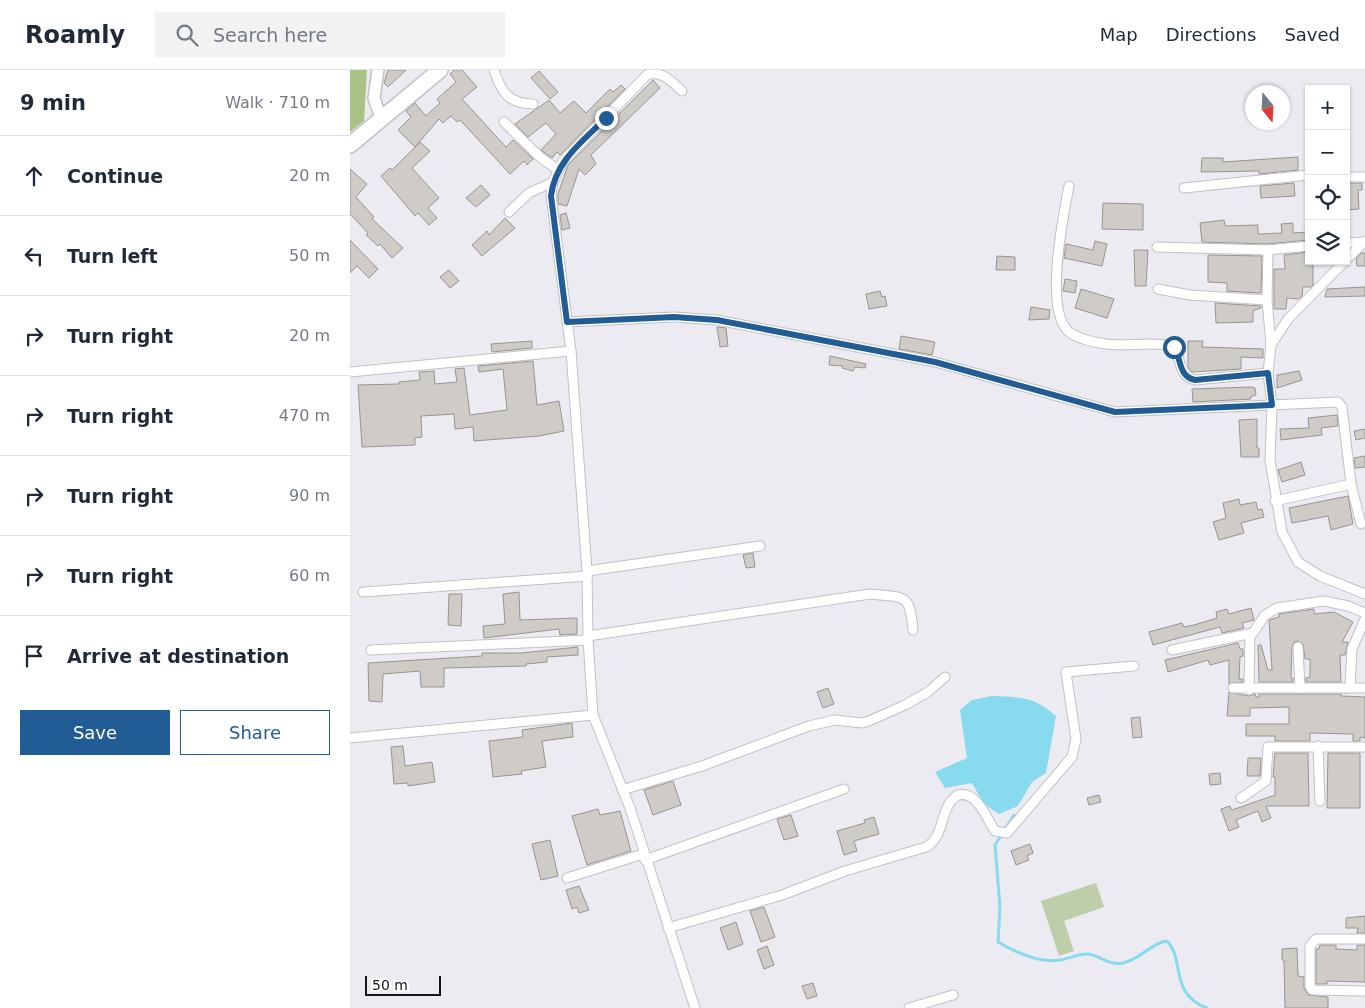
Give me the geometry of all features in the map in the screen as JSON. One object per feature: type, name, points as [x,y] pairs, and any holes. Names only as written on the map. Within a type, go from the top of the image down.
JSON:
[{"type":"highway","points":[[350,145],[380,118],[440,70]]},
{"type":"street","points":[[378,70],[374,98],[380,118]]},
{"type":"street","points":[[494,70],[501,87],[510,98],[521,104],[533,104]]},
{"type":"street","points":[[682,91],[662,71],[651,72],[568,156],[558,170],[553,182],[551,196],[571,350],[587,574],[588,638],[593,715],[622,790],[695,1008]]},
{"type":"street","points":[[504,122],[536,154],[558,170]]},
{"type":"street","points":[[1184,188],[1305,175]]},
{"type":"street","points":[[1350,177],[1365,177]]},
{"type":"street","points":[[509,212],[529,193],[553,182]]},
{"type":"street","points":[[1069,186],[1058,243],[1058,306],[1060,319],[1070,333],[1106,344],[1172,346],[1176,351],[1182,372],[1188,378],[1195,380],[1268,373]]},
{"type":"street","points":[[1350,243],[1365,241]]},
{"type":"street","points":[[1350,255],[1365,241]]},
{"type":"street","points":[[1157,247],[1268,250],[1305,246]]},
{"type":"street","points":[[1268,250],[1267,300],[1271,345],[1268,373],[1272,405],[1270,460],[1275,501],[1282,532],[1298,562],[1320,576],[1365,594]]},
{"type":"street","points":[[1271,345],[1288,319],[1340,265]]},
{"type":"street","points":[[1158,289],[1190,295],[1267,300]]},
{"type":"street","points":[[567,322],[674,317],[717,320],[935,362],[1115,412],[1340,403],[1351,484],[1361,524]]},
{"type":"street","points":[[350,372],[571,350]]},
{"type":"street","points":[[1275,501],[1351,484]]},
{"type":"street","points":[[364,592],[587,574],[760,546]]},
{"type":"street","points":[[371,650],[588,638],[870,594],[901,597],[908,602],[911,608],[913,630]]},
{"type":"street","points":[[1172,650],[1250,634],[1256,630],[1268,612],[1277,608],[1324,601],[1342,604],[1365,613]]},
{"type":"street","points":[[1350,688],[1352,649],[1365,619]]},
{"type":"street","points":[[1249,690],[1250,634]]},
{"type":"street","points":[[1298,647],[1300,688]]},
{"type":"street","points":[[668,928],[782,895],[845,871],[926,847],[936,840],[950,803],[958,795],[966,795],[976,801],[1000,833],[1008,833],[1074,752],[1076,739],[1066,672],[1134,666]]},
{"type":"street","points":[[622,790],[702,766],[816,724],[835,720],[862,723],[869,721],[913,701],[928,692],[945,677]]},
{"type":"street","points":[[1233,688],[1249,690],[1365,688]]},
{"type":"street","points":[[350,738],[593,715]]},
{"type":"street","points":[[1318,746],[1320,801]]},
{"type":"street","points":[[1242,798],[1266,781],[1268,747],[1365,747]]},
{"type":"street","points":[[567,878],[644,857],[844,789]]},
{"type":"street","points":[[1365,939],[1316,939],[1313,941],[1310,946],[1310,986],[1312,990],[1365,991]]},
{"type":"street","points":[[909,1008],[953,995]]},
{"type":"green space","points":[[350,70],[367,70],[364,121],[350,132]]},
{"type":"green space","points":[[1096,883],[1104,907],[1064,921],[1074,951],[1059,956],[1041,901]]},
{"type":"water","points":[[992,696],[1033,701],[1056,716],[1046,773],[1032,782],[1018,806],[999,814],[984,804],[972,783],[945,788],[935,772],[967,758],[960,710],[972,700]]},
{"type":"building","points":[[388,70],[406,70],[388,87],[384,83]]},
{"type":"building","points":[[454,70],[462,70],[477,87],[462,99],[506,147],[513,140],[533,159],[527,165],[524,161],[510,174],[460,120],[457,122],[451,116],[443,123],[439,119],[415,147],[398,130],[411,117],[406,111],[415,103],[426,116],[440,103],[437,99],[456,82],[450,74]]},
{"type":"building","points":[[539,71],[558,92],[550,99],[531,78]]},
{"type":"building","points":[[653,80],[660,88],[591,155],[596,164],[585,175],[579,169],[567,206],[558,204],[558,194],[568,165]]},
{"type":"building","points":[[621,85],[625,89],[560,155],[557,152],[552,158],[541,150],[556,134],[546,123],[528,137],[515,124],[549,100],[560,113],[574,101],[586,113],[610,89],[613,92]]},
{"type":"building","points":[[420,142],[430,151],[412,168],[439,198],[428,208],[437,218],[429,225],[418,213],[415,216],[381,176],[390,168],[392,170]]},
{"type":"building","points":[[1298,157],[1298,170],[1259,174],[1259,171],[1201,172],[1202,158],[1223,158],[1223,162]]},
{"type":"building","points":[[350,169],[367,184],[356,197],[374,217],[372,219],[403,248],[392,258],[380,244],[378,246],[366,235],[368,233],[350,214]]},
{"type":"building","points":[[1294,183],[1295,196],[1261,198],[1260,186]]},
{"type":"building","points":[[1350,183],[1362,183],[1362,190],[1358,190],[1359,209],[1350,210]]},
{"type":"building","points":[[481,185],[490,195],[476,207],[466,198]]},
{"type":"building","points":[[1103,203],[1143,204],[1143,230],[1102,229]]},
{"type":"building","points":[[566,213],[570,228],[562,230],[560,215]]},
{"type":"building","points":[[505,218],[515,228],[482,256],[472,245],[487,231],[489,235]]},
{"type":"building","points":[[1224,220],[1225,226],[1258,225],[1258,234],[1282,233],[1281,224],[1293,223],[1293,233],[1305,232],[1305,240],[1268,244],[1202,242],[1200,223]]},
{"type":"building","points":[[350,240],[378,269],[369,278],[357,266],[350,273]]},
{"type":"building","points":[[1095,241],[1107,244],[1102,266],[1064,258],[1066,244],[1093,250]]},
{"type":"building","points":[[1134,250],[1148,250],[1146,286],[1135,286]]},
{"type":"building","points":[[1305,252],[1305,265],[1313,265],[1313,285],[1311,287],[1303,287],[1302,296],[1298,299],[1287,298],[1286,309],[1274,309],[1274,269],[1285,269],[1284,255]]},
{"type":"building","points":[[1361,253],[1365,253],[1365,266],[1357,266],[1356,259]]},
{"type":"building","points":[[1208,255],[1262,256],[1261,293],[1227,291],[1227,283],[1208,282]]},
{"type":"building","points":[[997,256],[1015,257],[1015,270],[996,270]]},
{"type":"building","points":[[449,270],[459,281],[450,288],[440,277]]},
{"type":"building","points":[[1065,279],[1077,281],[1075,293],[1063,291]]},
{"type":"building","points":[[1365,287],[1365,296],[1325,297],[1327,289]]},
{"type":"building","points":[[1081,289],[1114,299],[1107,318],[1075,308]]},
{"type":"building","points":[[880,291],[882,297],[885,296],[887,306],[869,309],[866,294]]},
{"type":"building","points":[[1215,303],[1261,306],[1261,308],[1253,311],[1253,322],[1216,323]]},
{"type":"building","points":[[1031,307],[1050,310],[1049,319],[1029,320]]},
{"type":"building","points":[[717,327],[726,328],[728,346],[720,347]]},
{"type":"building","points":[[901,336],[935,342],[932,355],[899,349]]},
{"type":"building","points":[[532,341],[532,348],[492,352],[491,344]]},
{"type":"building","points":[[1188,341],[1203,341],[1202,347],[1263,349],[1263,358],[1241,357],[1241,369],[1192,372],[1188,367]]},
{"type":"building","points":[[830,356],[866,364],[865,368],[855,367],[853,371],[842,368],[843,366],[829,365]]},
{"type":"building","points":[[533,361],[537,405],[559,401],[564,431],[539,436],[474,441],[473,427],[455,429],[454,414],[421,416],[422,437],[415,438],[415,445],[362,447],[358,385],[399,384],[399,382],[420,380],[419,372],[434,371],[435,384],[457,382],[455,369],[464,368],[470,415],[507,410],[503,369],[479,372],[478,366]]},
{"type":"building","points":[[1299,371],[1302,380],[1277,388],[1277,375]]},
{"type":"building","points":[[1255,388],[1256,395],[1250,397],[1251,399],[1193,402],[1192,389]]},
{"type":"building","points":[[1337,415],[1338,426],[1321,428],[1322,435],[1281,440],[1280,429],[1309,428],[1308,418]]},
{"type":"building","points":[[1257,419],[1257,448],[1259,448],[1259,457],[1241,457],[1239,420]]},
{"type":"building","points":[[1365,429],[1365,438],[1356,440],[1354,431]]},
{"type":"building","points":[[1365,456],[1365,467],[1355,468],[1354,458]]},
{"type":"building","points":[[1301,462],[1305,475],[1282,482],[1278,470]]},
{"type":"building","points":[[1348,496],[1353,524],[1331,530],[1328,516],[1292,523],[1289,508]]},
{"type":"building","points":[[1239,499],[1240,505],[1256,502],[1258,510],[1262,509],[1264,517],[1241,523],[1244,533],[1219,540],[1213,522],[1226,518],[1223,503]]},
{"type":"building","points":[[753,553],[755,567],[746,568],[743,555]]},
{"type":"building","points":[[519,592],[520,620],[577,618],[577,634],[560,635],[559,629],[484,638],[483,626],[505,624],[503,594]]},
{"type":"building","points":[[449,594],[462,594],[461,626],[448,625]]},
{"type":"building","points":[[1251,608],[1254,620],[1242,623],[1244,628],[1222,633],[1220,627],[1153,645],[1149,632],[1182,623],[1184,627],[1194,625],[1217,618],[1216,612],[1227,609],[1229,614]]},
{"type":"building","points":[[1314,609],[1314,614],[1334,612],[1353,622],[1342,642],[1348,642],[1345,655],[1340,655],[1341,682],[1306,682],[1306,678],[1310,677],[1310,659],[1305,659],[1303,644],[1298,641],[1294,642],[1292,647],[1291,678],[1293,678],[1293,682],[1259,682],[1258,645],[1261,645],[1268,670],[1272,670],[1269,620],[1279,617],[1279,614]]},
{"type":"building","points":[[1238,643],[1240,649],[1243,649],[1243,656],[1240,657],[1239,679],[1243,679],[1243,682],[1229,684],[1229,660],[1210,665],[1208,660],[1168,672],[1165,660]]},
{"type":"building","points":[[578,647],[578,655],[547,657],[547,662],[526,664],[526,666],[444,668],[444,687],[421,687],[420,671],[383,674],[382,702],[369,701],[368,663],[482,656],[482,653],[521,653]]},
{"type":"building","points":[[828,688],[834,704],[823,708],[817,692]]},
{"type":"building","points":[[1229,692],[1248,696],[1255,694],[1256,697],[1259,697],[1259,694],[1341,694],[1341,696],[1365,697],[1365,738],[1360,737],[1360,741],[1353,741],[1353,734],[1310,733],[1310,741],[1275,741],[1275,736],[1246,736],[1246,724],[1289,724],[1289,707],[1250,708],[1250,716],[1227,716]]},
{"type":"building","points":[[1140,717],[1142,737],[1133,738],[1131,718]]},
{"type":"building","points":[[572,723],[573,737],[542,741],[546,767],[521,771],[522,774],[493,777],[489,741],[523,737],[522,730]]},
{"type":"building","points":[[403,746],[405,766],[432,762],[435,782],[408,786],[408,783],[394,784],[391,747]]},
{"type":"building","points":[[1275,753],[1308,753],[1309,806],[1266,806],[1271,818],[1262,822],[1258,811],[1236,820],[1239,827],[1229,831],[1221,809],[1230,806],[1232,810],[1275,795],[1275,777],[1273,777]]},
{"type":"building","points":[[1328,753],[1360,753],[1360,808],[1327,808]]},
{"type":"building","points":[[1248,758],[1261,758],[1260,776],[1247,776]]},
{"type":"building","points":[[1220,773],[1221,784],[1210,785],[1209,774]]},
{"type":"building","points":[[673,781],[681,805],[653,815],[644,790]]},
{"type":"building","points":[[1099,795],[1101,802],[1089,805],[1087,798]]},
{"type":"building","points":[[598,809],[600,815],[620,811],[631,851],[587,865],[572,816]]},
{"type":"building","points":[[791,815],[798,836],[784,840],[777,819]]},
{"type":"building","points":[[874,817],[879,834],[854,841],[857,851],[844,855],[837,831],[865,823],[864,820]]},
{"type":"building","points":[[550,840],[558,876],[541,880],[532,844]]},
{"type":"building","points":[[1030,844],[1033,853],[1027,856],[1029,860],[1016,865],[1011,851]]},
{"type":"building","points":[[579,886],[589,910],[579,913],[577,907],[572,909],[566,890]]},
{"type":"building","points":[[764,907],[775,937],[761,942],[750,911]]},
{"type":"building","points":[[1365,916],[1365,933],[1357,933],[1358,928],[1346,928],[1346,918]]},
{"type":"building","points":[[736,922],[743,944],[728,950],[720,928]]},
{"type":"building","points":[[1320,945],[1336,945],[1336,949],[1357,950],[1357,945],[1365,945],[1365,982],[1327,981],[1327,984],[1316,984],[1316,949],[1319,949]]},
{"type":"building","points":[[767,946],[774,965],[764,969],[757,950]]},
{"type":"building","points":[[1297,948],[1298,976],[1304,977],[1304,988],[1308,995],[1328,997],[1328,1008],[1285,1008],[1282,949]]},
{"type":"building","points":[[813,983],[817,996],[807,999],[802,986]]},
{"type":"waterway","points":[[1014,815],[995,845],[1000,907],[998,942],[1036,959],[1052,961],[1090,954],[1112,963],[1123,963],[1161,942],[1167,941],[1176,957],[1182,985],[1187,994],[1195,1002],[1207,1008]]},
{"type":"route","points":[[606,118],[563,161],[553,182],[551,196],[567,322],[674,317],[717,320],[935,362],[1105,411],[1124,412],[1272,405],[1268,373],[1195,380],[1188,378],[1182,372],[1174,347]]}]
